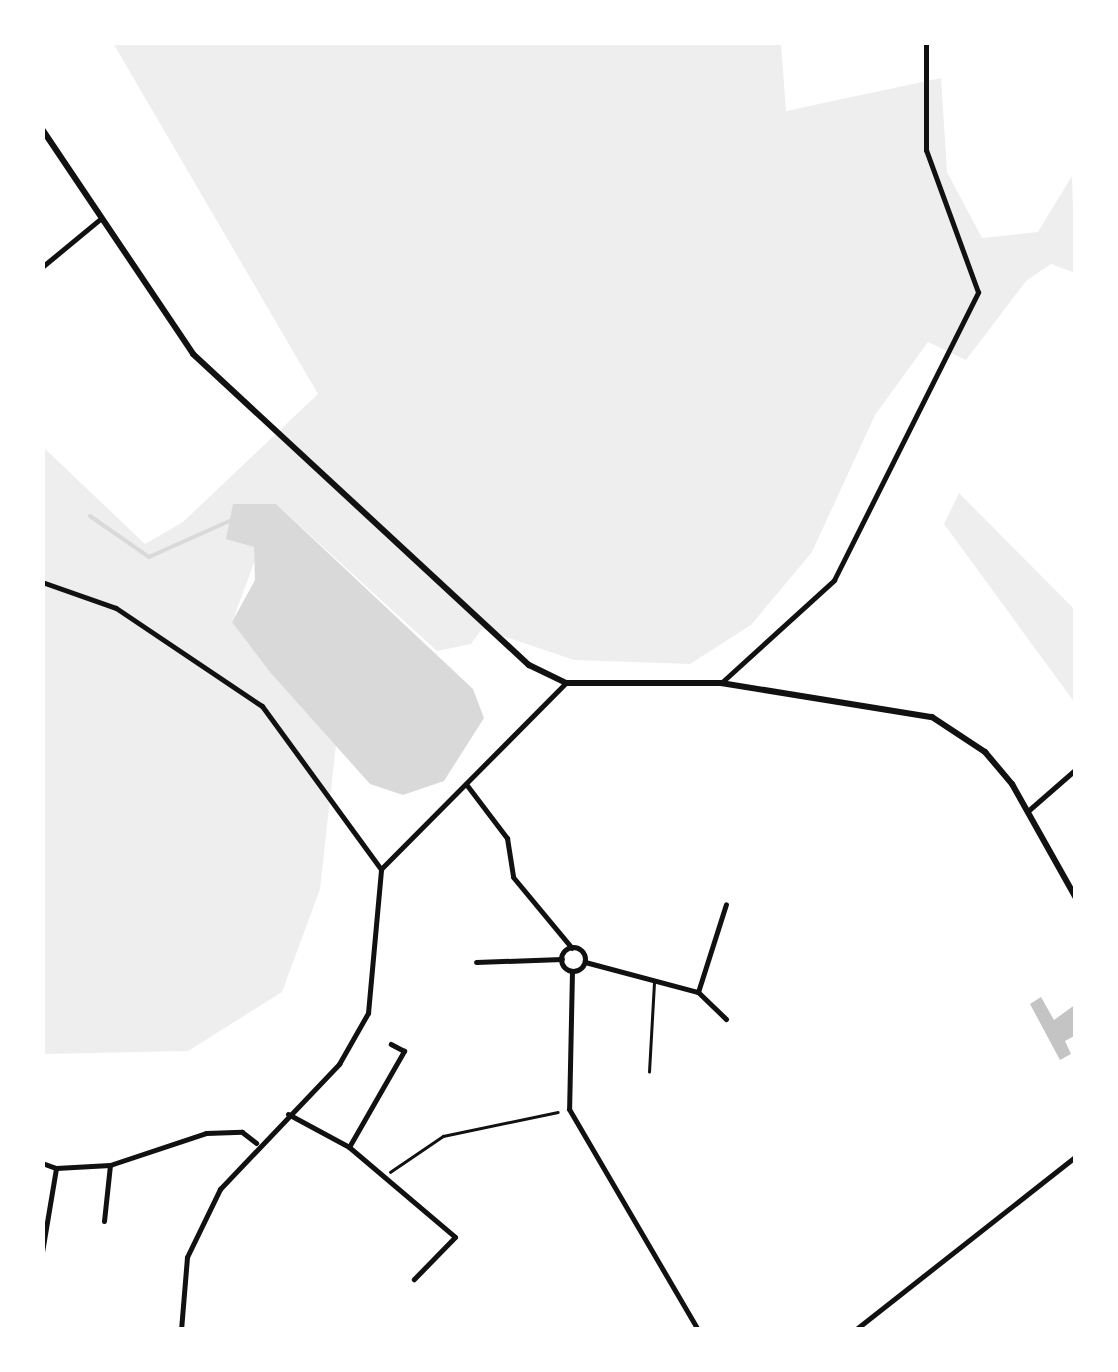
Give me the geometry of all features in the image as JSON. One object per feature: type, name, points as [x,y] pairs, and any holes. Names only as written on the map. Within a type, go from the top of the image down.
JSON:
[{"type":"street","points":[[722,683],[834,580],[980,282],[926,150],[926,42]]},
{"type":"street","points":[[42,129],[99,220],[193,354],[529,666],[566,683],[722,683],[932,718],[986,752],[1029,810],[1076,898]]},
{"type":"street","points":[[42,267],[99,220]]},
{"type":"street","points":[[42,582],[116,608],[262,706],[380,869]]},
{"type":"street","points":[[181,1330],[187,1258],[256,1143],[338,1064],[368,1013],[380,869],[566,683]]},
{"type":"street","points":[[1029,810],[1076,769]]},
{"type":"street","points":[[466,784],[506,838],[514,876],[585,962],[698,992],[726,1019]]},
{"type":"street","points":[[698,992],[726,904]]},
{"type":"street","points":[[476,962],[562,960],[572,948]]},
{"type":"street","points":[[562,960],[572,971],[569,1109],[698,1330]]},
{"type":"street","points":[[572,971],[585,962]]},
{"type":"street","points":[[349,1147],[404,1050],[392,1044]]},
{"type":"street","points":[[288,1114],[389,1173],[455,1237],[414,1279]]},
{"type":"street","points":[[42,1163],[56,1168],[110,1164],[206,1133],[242,1132],[256,1143]]},
{"type":"street","points":[[855,1330],[1076,1156]]},
{"type":"street","points":[[104,1222],[110,1164]]},
{"type":"street","points":[[42,1252],[56,1168]]},
{"type":"lane","points":[[648,1072],[655,981]]},
{"type":"path","points":[[389,1173],[443,1136],[569,1109]]},
{"type":"shaded area","points":[[113,43],[781,43],[786,111],[941,78],[947,172],[982,238],[1038,232],[1072,176],[1075,273],[1051,264],[1026,281],[966,360],[928,342],[875,415],[812,552],[751,625],[690,664],[574,660],[482,629],[471,644],[437,651],[276,504],[232,622],[336,745],[320,889],[282,992],[188,1051],[43,1054],[42,446],[145,544],[183,522],[318,394]]},
{"type":"shaded area","points":[[959,493],[1075,610],[1075,703],[944,524]]},
{"type":"shaded area","points":[[233,504],[276,504],[473,689],[484,718],[444,781],[403,795],[370,784],[270,672],[232,622],[255,580],[254,547],[226,539]]},
{"type":"building","points":[[1041,997],[1054,1020],[1076,1004],[1076,1035],[1065,1041],[1071,1054],[1060,1060],[1030,1004]]},
{"type":"waterway","points":[[90,516],[149,557],[234,519]]},
{"type":"waterway","points":[[294,1330],[300,1330]]}]
